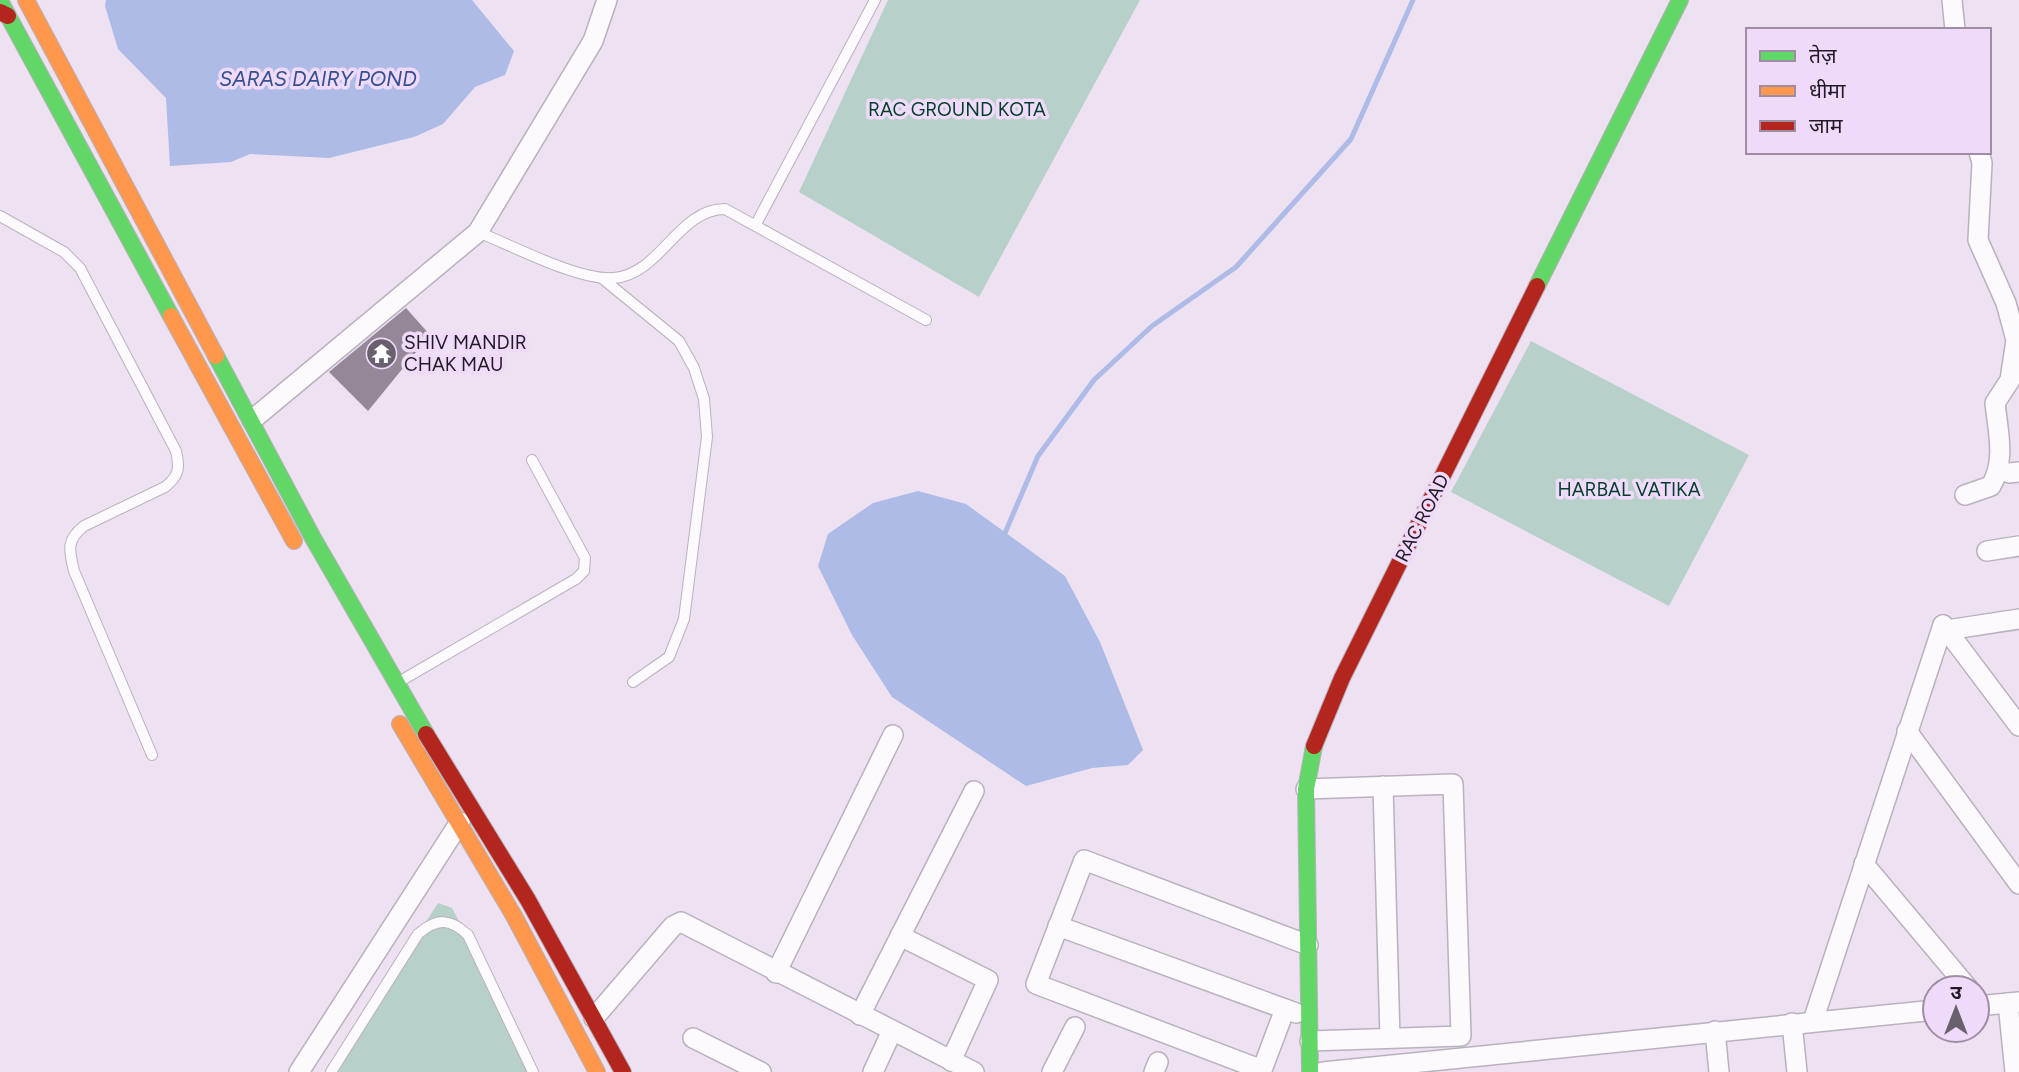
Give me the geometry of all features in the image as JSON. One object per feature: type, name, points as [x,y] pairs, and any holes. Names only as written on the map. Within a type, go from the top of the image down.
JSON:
[{"type":"street","points":[[26,0],[313,538],[396,684],[528,900],[624,1072]]},
{"type":"street","points":[[252,421],[478,232],[593,41],[607,0]]},
{"type":"street","name":"RAC ROAD","points":[[1310,1072],[1306,789],[1314,745],[1342,678],[1680,0]]},
{"type":"street","points":[[1952,0],[1955,28]]},
{"type":"street","points":[[0,1],[4,14],[150,275],[302,556]]},
{"type":"street","points":[[1965,495],[1991,486],[1997,475],[2001,457],[1995,403],[2010,380],[2016,340],[2006,303],[1978,240],[1982,163],[1980,154]]},
{"type":"street","points":[[1987,551],[2019,546]]},
{"type":"street","points":[[1947,630],[2019,619]]},
{"type":"street","points":[[1813,1021],[1943,625],[2019,726]]},
{"type":"street","points":[[393,712],[514,916],[597,1072]]},
{"type":"street","points":[[1907,731],[2019,884]]},
{"type":"street","points":[[776,973],[893,735]]},
{"type":"street","points":[[1306,789],[1453,784],[1461,1022],[1461,1036],[1310,1041]]},
{"type":"street","points":[[1383,786],[1390,1038]]},
{"type":"street","points":[[860,1015],[974,791]]},
{"type":"street","points":[[299,1072],[460,822]]},
{"type":"street","points":[[1285,1009],[1262,1070],[1036,984],[1083,860],[1308,945]]},
{"type":"street","points":[[1864,864],[1956,974]]},
{"type":"street","points":[[594,1018],[677,922],[681,922],[716,937],[776,973],[974,1072]]},
{"type":"street","points":[[1058,926],[1309,1020]]},
{"type":"street","points":[[900,936],[988,980],[951,1061]]},
{"type":"street","points":[[1991,1003],[2014,1002],[2015,1072]]},
{"type":"street","points":[[1323,1072],[1469,1065],[1716,1031],[1921,1011]]},
{"type":"street","points":[[1792,1023],[1797,1072]]},
{"type":"street","points":[[1052,1072],[1074,1027]]},
{"type":"street","points":[[873,1072],[892,1031]]},
{"type":"street","points":[[1716,1031],[1719,1072]]},
{"type":"street","points":[[693,1038],[761,1072]]},
{"type":"lane","points":[[756,224],[875,0]]},
{"type":"lane","points":[[478,232],[586,276],[603,278],[634,273],[704,213],[725,209],[926,320]]},
{"type":"lane","points":[[0,216],[64,252],[80,268],[176,451],[180,466],[175,479],[165,487],[84,526],[73,534],[68,545],[74,571],[152,755]]},
{"type":"lane","points":[[603,278],[679,341],[694,368],[705,411],[707,436],[684,619],[669,657],[632,682]]},
{"type":"lane","points":[[396,684],[576,579],[584,571],[585,558],[532,460]]},
{"type":"lane","points":[[331,1072],[418,934],[432,923],[448,921],[468,935],[533,1072]]},
{"type":"green space","name":"RAC GROUND KOTA","points":[[888,0],[1140,0],[979,297],[799,192]]},
{"type":"green space","name":"HARBAL VATIKA","points":[[1531,341],[1749,455],[1669,606],[1451,492]]},
{"type":"green space","points":[[438,903],[452,908],[538,1072],[329,1072]]},
{"type":"water","name":"SARAS DAIRY POND","points":[[106,0],[472,0],[514,51],[505,75],[475,87],[443,124],[414,137],[329,158],[250,154],[231,162],[170,166],[166,98],[118,49],[105,6]]},
{"type":"water","points":[[918,491],[966,504],[1065,576],[1100,642],[1143,750],[1128,765],[1092,768],[1026,786],[892,697],[852,635],[818,566],[828,534],[873,503]]},
{"type":"building","name":"SHIV MANDIR CHAK MAU","points":[[406,308],[430,335],[368,411],[329,372]]},
{"type":"waterway","points":[[1005,533],[1038,456],[1094,380],[1152,326],[1236,267],[1351,139],[1413,0]]},
{"type":"traffic: fast","points":[[1537,286],[1680,0]]},
{"type":"traffic: fast","points":[[0,1],[171,316]]},
{"type":"traffic: fast","points":[[216,356],[313,538],[426,734]]},
{"type":"traffic: fast","points":[[1310,1072],[1306,789],[1314,746]]},
{"type":"traffic: slow","points":[[26,0],[216,356]]},
{"type":"traffic: slow","points":[[171,316],[294,541]]},
{"type":"traffic: slow","points":[[400,724],[514,916],[597,1072]]},
{"type":"traffic: jam","points":[[0,12],[8,16]]},
{"type":"traffic: jam","points":[[1314,746],[1342,678],[1537,286]]},
{"type":"traffic: jam","points":[[426,734],[528,900],[623,1072]]},
{"type":"place","name":"SHIV MANDIR CHAK MAU","points":[[381,353]]}]
